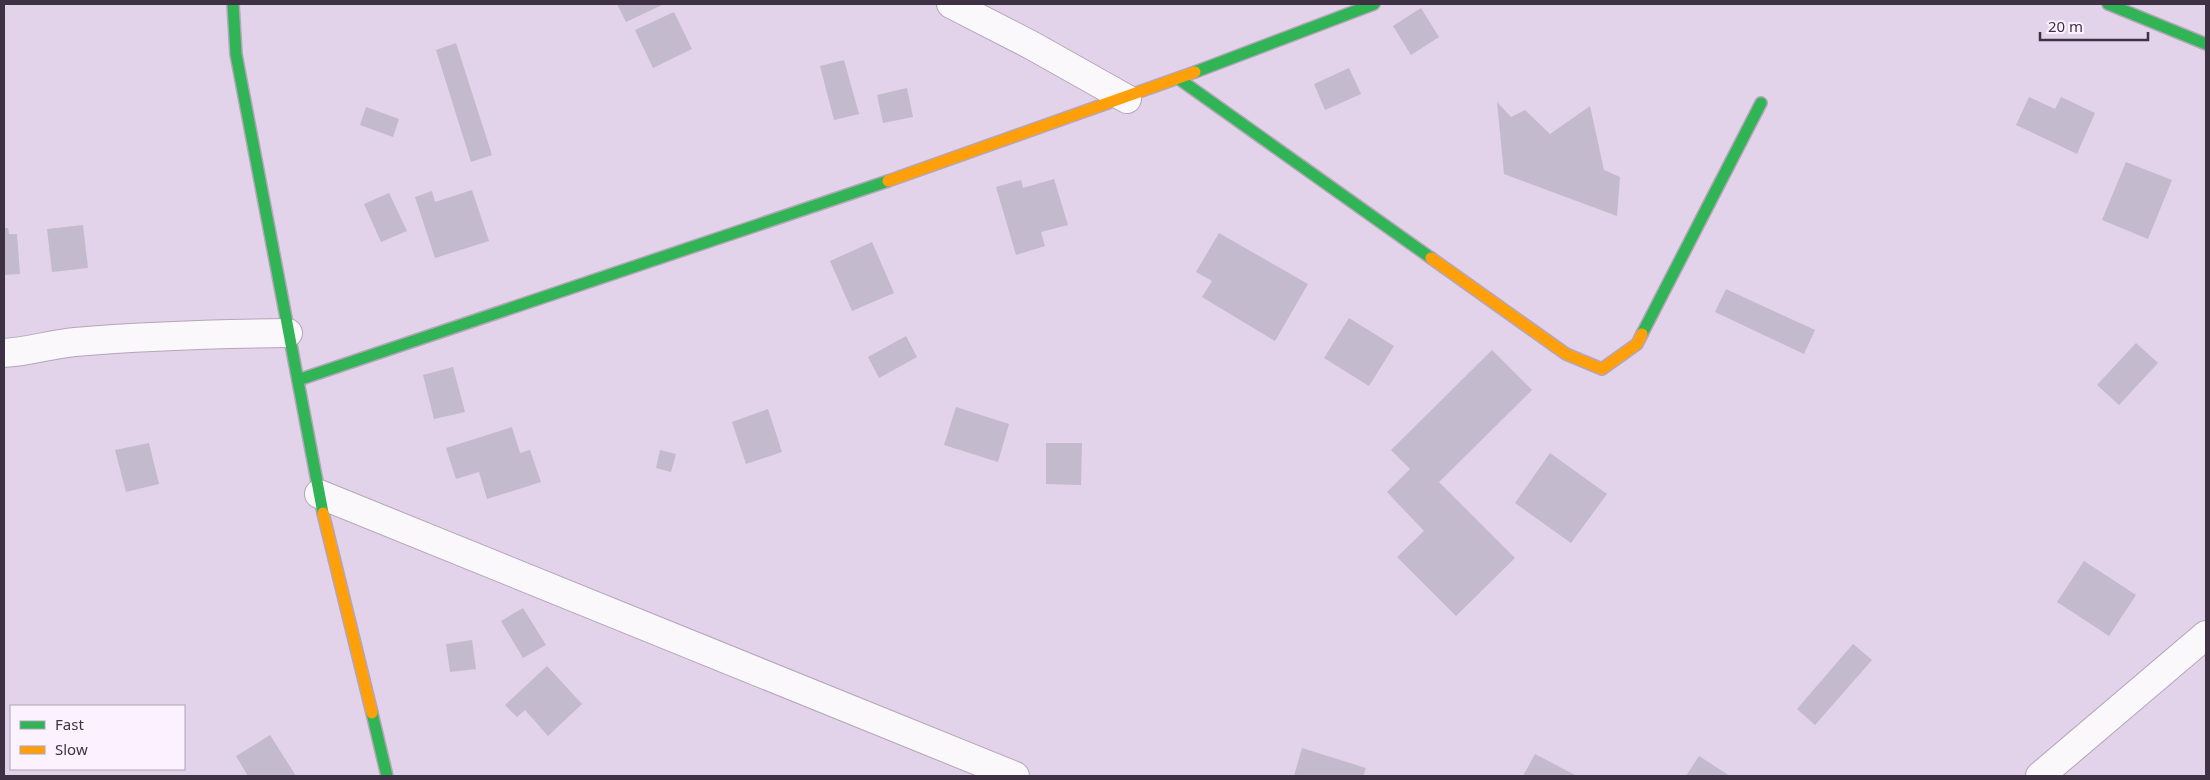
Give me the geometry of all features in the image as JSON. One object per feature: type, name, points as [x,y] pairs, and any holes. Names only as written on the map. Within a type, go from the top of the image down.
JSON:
[{"type":"main road","points":[[233,4],[236,54],[319,494],[387,776]]},
{"type":"main road","points":[[298,380],[503,310],[646,264],[1127,99],[1374,4]]},
{"type":"main road","points":[[2108,4],[2206,44]]},
{"type":"main road","points":[[1179,79],[1566,354],[1602,369],[1637,344],[1762,103]]},
{"type":"street","points":[[951,4],[1031,45],[1127,99]]},
{"type":"street","points":[[4,353],[72,342],[114,339],[199,334],[288,333]]},
{"type":"street","points":[[319,494],[1015,776]]},
{"type":"street","points":[[2040,776],[2206,635]]},
{"type":"building","points":[[617,4],[664,4],[626,22]]},
{"type":"building","points":[[1421,8],[1439,37],[1411,55],[1393,26]]},
{"type":"building","points":[[674,12],[692,49],[653,68],[635,30]]},
{"type":"building","points":[[456,43],[492,155],[471,162],[436,50]]},
{"type":"building","points":[[844,60],[859,114],[834,120],[820,66]]},
{"type":"building","points":[[1349,68],[1361,94],[1325,110],[1314,84]]},
{"type":"building","points":[[907,88],[913,117],[883,123],[877,95]]},
{"type":"building","points":[[2029,97],[2055,109],[2061,97],[2095,113],[2077,154],[2016,125]]},
{"type":"building","points":[[1497,102],[1511,117],[1525,110],[1550,134],[1590,106],[1604,170],[1620,177],[1617,216],[1504,174]]},
{"type":"building","points":[[366,107],[399,119],[393,137],[360,125]]},
{"type":"building","points":[[2126,162],[2172,180],[2148,239],[2102,220]]},
{"type":"building","points":[[1054,179],[1068,225],[1041,232],[1045,246],[1016,255],[996,187],[1021,180],[1023,188]]},
{"type":"building","points":[[472,190],[489,241],[435,258],[415,197],[432,191],[435,202]]},
{"type":"building","points":[[389,193],[407,231],[381,242],[364,204]]},
{"type":"building","points":[[83,225],[88,268],[52,272],[47,229]]},
{"type":"building","points":[[4,228],[8,228],[9,234],[17,234],[20,274],[4,275]]},
{"type":"building","points":[[1219,233],[1308,284],[1275,341],[1202,297],[1212,281],[1196,272]]},
{"type":"building","points":[[872,242],[894,293],[852,311],[830,261]]},
{"type":"building","points":[[1726,289],[1815,330],[1804,354],[1715,312]]},
{"type":"building","points":[[1349,318],[1394,346],[1369,386],[1324,358]]},
{"type":"building","points":[[906,336],[917,357],[879,378],[868,357]]},
{"type":"building","points":[[2136,343],[2158,363],[2119,405],[2097,385]]},
{"type":"building","points":[[1492,350],[1532,390],[1439,482],[1515,558],[1456,616],[1397,557],[1424,531],[1387,492],[1410,469],[1391,450]]},
{"type":"building","points":[[453,367],[465,412],[434,419],[423,375]]},
{"type":"building","points":[[956,407],[1009,424],[998,462],[944,445]]},
{"type":"building","points":[[768,409],[782,452],[746,464],[732,422]]},
{"type":"building","points":[[512,427],[520,453],[530,450],[541,482],[487,499],[479,472],[456,479],[446,448]]},
{"type":"building","points":[[149,443],[159,484],[126,492],[115,450]]},
{"type":"building","points":[[1046,443],[1082,443],[1081,485],[1046,484]]},
{"type":"building","points":[[660,450],[676,454],[671,472],[656,468]]},
{"type":"building","points":[[1550,453],[1607,494],[1571,543],[1515,503]]},
{"type":"building","points":[[2084,561],[2136,595],[2109,636],[2057,602]]},
{"type":"building","points":[[523,608],[546,645],[523,658],[501,621]]},
{"type":"building","points":[[472,640],[476,669],[450,672],[446,644]]},
{"type":"building","points":[[1853,644],[1872,660],[1815,725],[1797,709]]},
{"type":"building","points":[[547,666],[582,704],[548,736],[525,710],[517,717],[505,705]]},
{"type":"building","points":[[270,735],[296,776],[248,776],[236,756]]},
{"type":"building","points":[[1302,748],[1366,768],[1363,776],[1294,776]]},
{"type":"building","points":[[1535,754],[1577,776],[1523,776]]},
{"type":"building","points":[[1699,756],[1730,776],[1686,776]]},
{"type":"traffic: fast","points":[[233,4],[236,54],[323,513]]},
{"type":"traffic: fast","points":[[1195,72],[1374,4]]},
{"type":"traffic: fast","points":[[2108,4],[2206,44]]},
{"type":"traffic: fast","points":[[1179,79],[1431,258]]},
{"type":"traffic: fast","points":[[1642,334],[1761,103]]},
{"type":"traffic: fast","points":[[298,380],[888,181]]},
{"type":"traffic: fast","points":[[372,713],[387,776]]},
{"type":"traffic: slow","points":[[888,181],[1195,72]]},
{"type":"traffic: slow","points":[[1431,258],[1566,354],[1602,369],[1637,344],[1642,334]]},
{"type":"traffic: slow","points":[[323,513],[372,713]]}]
